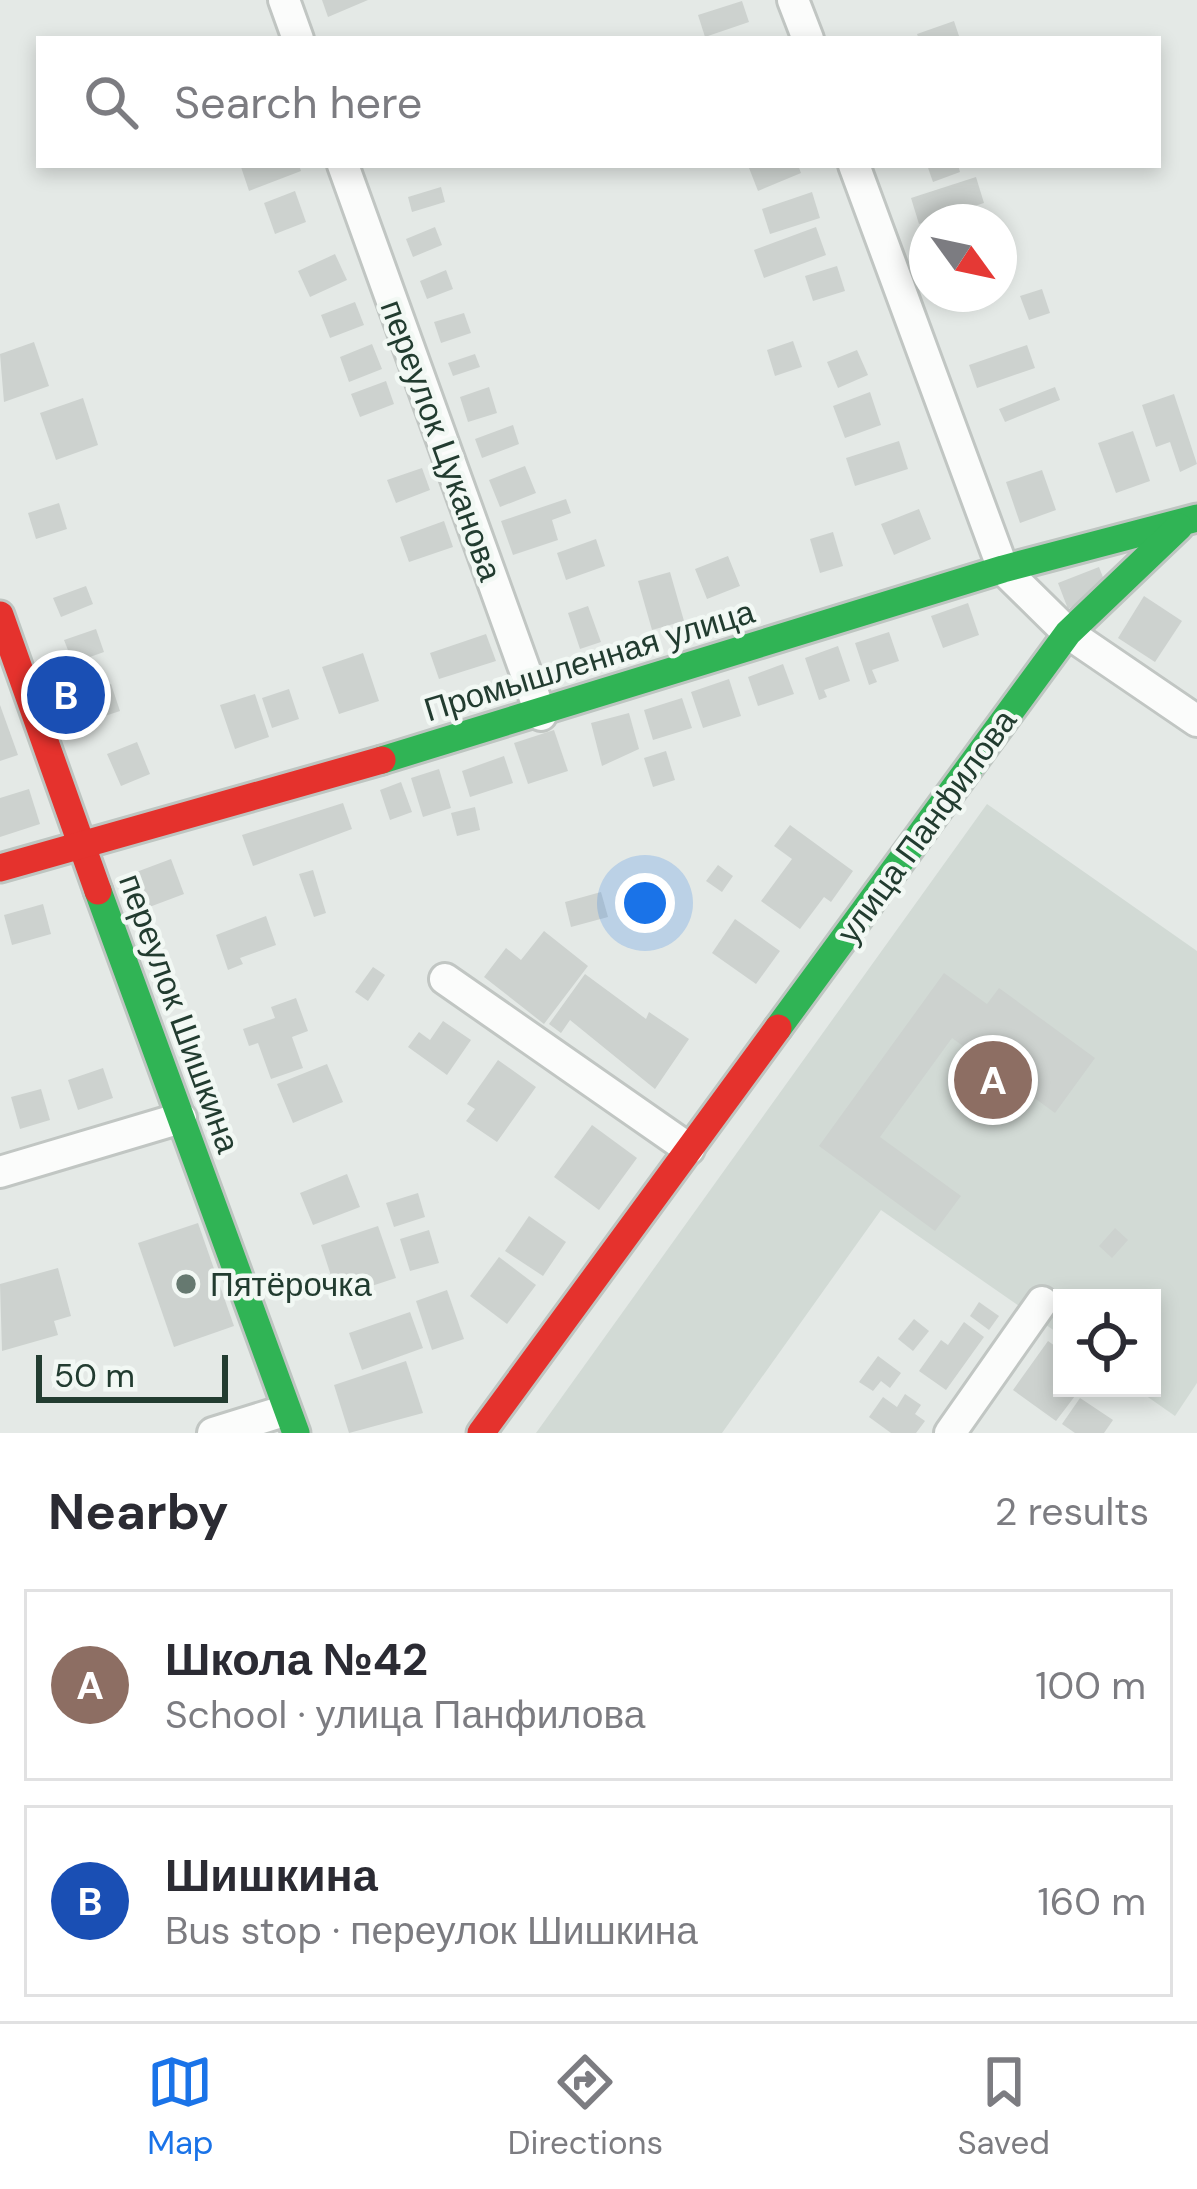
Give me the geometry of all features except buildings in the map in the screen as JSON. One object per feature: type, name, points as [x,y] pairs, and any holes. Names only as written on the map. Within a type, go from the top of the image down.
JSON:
[{"type":"street","points":[[284,0],[297,36]]},
{"type":"street","points":[[793,0],[807,36]]},
{"type":"street","name":"переулок Цуканова","points":[[344,168],[541,715]]},
{"type":"street","points":[[855,168],[1003,569],[1068,633],[1197,721]]},
{"type":"street","name":"Промышленная улица","points":[[0,868],[541,715],[1003,569],[1190,520]]},
{"type":"street","name":"улица Панфилова","points":[[481,1433],[1068,633],[1190,520]]},
{"type":"street","name":"переулок Шишкина","points":[[0,616],[290,1422]]},
{"type":"street","points":[[445,979],[688,1149]]},
{"type":"street","points":[[0,1172],[181,1118]]},
{"type":"street","points":[[950,1433],[1042,1302]]},
{"type":"street","points":[[213,1433],[290,1422]]},
{"type":"shaded area","points":[[987,804],[1197,951],[1197,1383],[1175,1416],[1148,1397],[1161,1397],[1161,1289],[1053,1289],[1053,1330],[881,1210],[722,1433],[536,1433]]},
{"type":"traffic: fast","points":[[382,760],[1003,569],[1197,518]]},
{"type":"traffic: fast","points":[[778,1028],[1068,633],[1179,527]]},
{"type":"traffic: fast","points":[[98,891],[296,1433]]},
{"type":"traffic: jam","points":[[0,615],[98,891]]},
{"type":"traffic: jam","points":[[0,868],[382,760]]},
{"type":"traffic: jam","points":[[481,1433],[778,1028]]},
{"type":"place","name":"Шишкина","points":[[66,695]]},
{"type":"place","name":"Школа №42","points":[[993,1080]]},
{"type":"place","name":"Пятёрочка","points":[[186,1284]]}]
